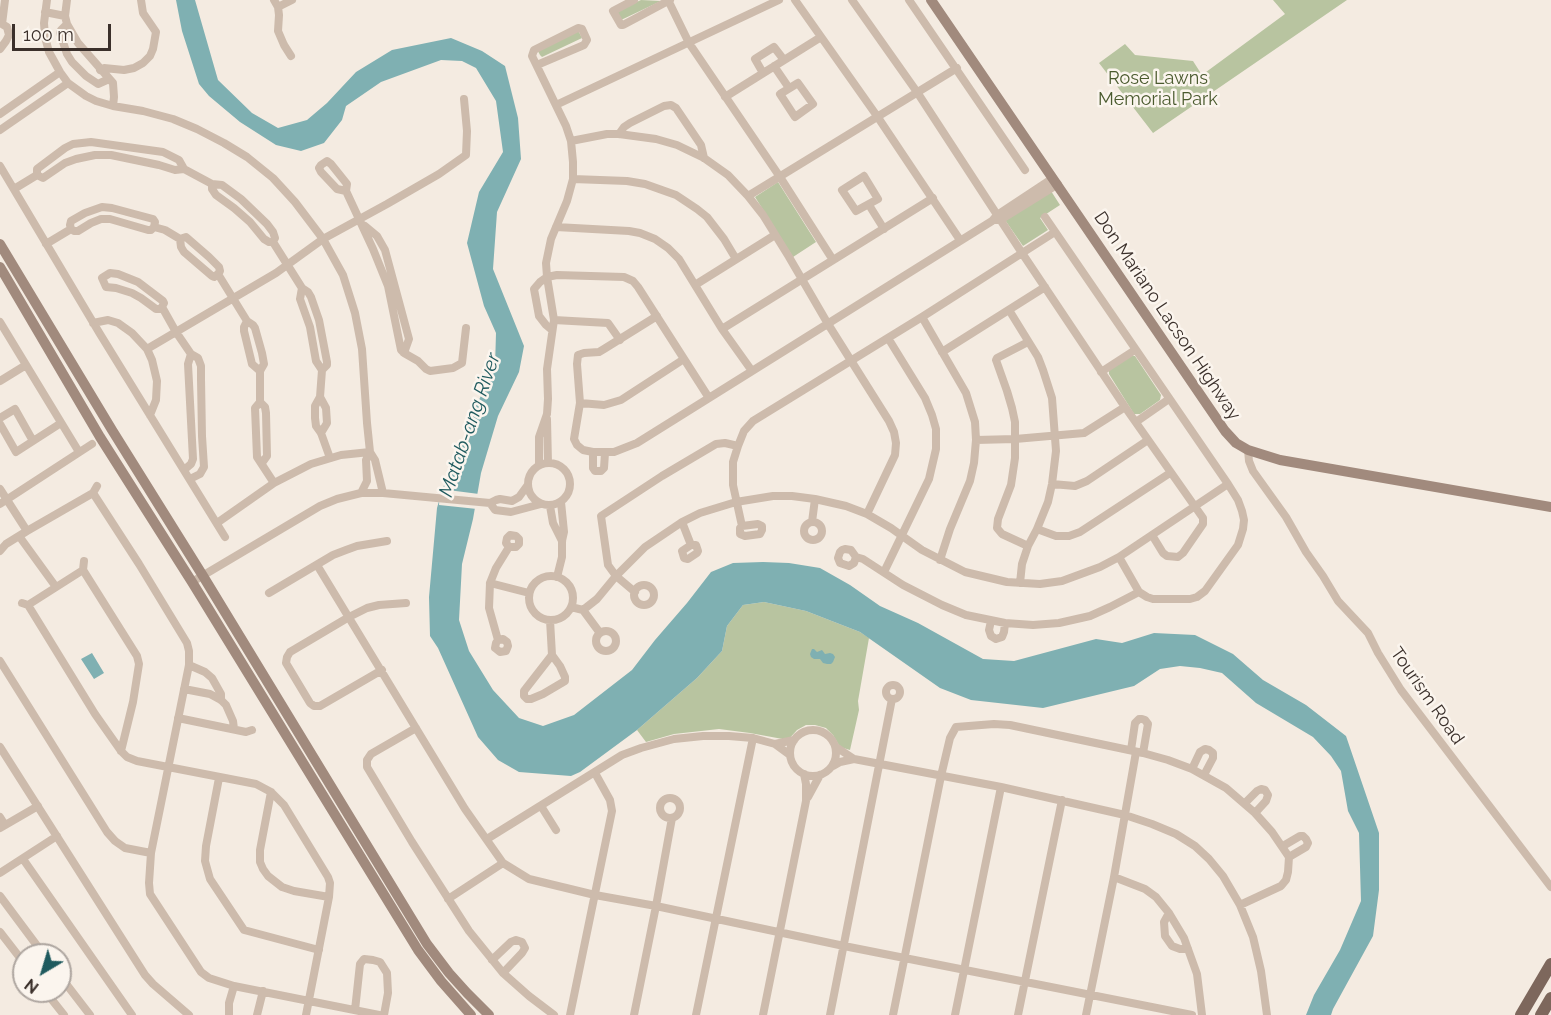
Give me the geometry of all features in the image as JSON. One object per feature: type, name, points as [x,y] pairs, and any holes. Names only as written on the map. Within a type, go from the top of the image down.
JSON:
[{"type":"main road","points":[[1521,1015],[1551,963]]},
{"type":"main road","points":[[1541,1015],[1551,998]]},
{"type":"street","points":[[0,50],[9,35],[7,27],[1,24],[5,0]]},
{"type":"street","points":[[46,0],[45,36],[49,52],[68,83],[86,96],[113,106],[173,119],[215,138],[247,157],[273,178],[324,239],[343,275],[356,313],[362,349],[370,452],[375,460],[383,493]]},
{"type":"street","points":[[67,0],[66,24],[87,54],[113,84],[113,106]]},
{"type":"street","points":[[100,70],[134,68],[150,56],[156,32],[143,14],[141,0]]},
{"type":"street","points":[[291,56],[279,32],[279,15],[276,4],[292,0]]},
{"type":"street","points":[[634,0],[614,11],[623,26],[669,0],[689,43],[833,260]]},
{"type":"street","points":[[556,105],[779,0]]},
{"type":"street","points":[[795,0],[877,116],[960,240]]},
{"type":"street","points":[[852,0],[917,92],[996,219],[1022,253],[1101,372],[1203,518],[1203,524],[1178,557],[1167,556],[1163,553],[1152,535]]},
{"type":"street","points":[[909,0],[1025,170]]},
{"type":"street","name":"Don Mariano Lacson Highway","points":[[931,0],[1052,184],[1225,431],[1236,443],[1248,450],[1280,460],[1551,507]]},
{"type":"street","points":[[45,12],[65,16]]},
{"type":"street","points":[[66,24],[60,33],[72,62],[98,84],[109,79]]},
{"type":"street","points":[[537,65],[584,45],[586,40],[582,29],[578,28],[534,50],[532,56],[571,141],[573,179],[548,249],[546,262],[554,320],[547,369],[548,463]]},
{"type":"street","points":[[725,97],[821,37]]},
{"type":"street","points":[[764,73],[752,59],[775,43],[784,60]]},
{"type":"street","points":[[774,66],[789,88]]},
{"type":"street","points":[[748,195],[957,68]]},
{"type":"street","points":[[0,114],[60,72]]},
{"type":"street","points":[[0,130],[68,83]]},
{"type":"street","points":[[799,83],[812,106],[795,117],[780,94],[789,88],[799,83]]},
{"type":"street","points":[[147,349],[288,264],[324,239],[362,222],[466,156],[467,131],[464,99]]},
{"type":"street","points":[[619,134],[630,123],[664,106],[671,105],[676,108],[701,145],[704,158]]},
{"type":"street","points":[[571,141],[619,134],[656,139],[676,145],[704,158],[728,175],[748,195],[763,215],[894,432],[895,455],[867,514]]},
{"type":"street","points":[[37,175],[37,169],[65,148],[73,144],[92,142],[163,152],[179,160],[184,169]]},
{"type":"street","points":[[111,144],[111,155]]},
{"type":"street","points":[[37,175],[46,177],[65,163],[95,155],[111,155],[172,169],[184,169],[212,184],[216,195],[250,222],[264,239],[273,242],[302,288],[310,294],[319,320],[327,362],[327,366],[322,370],[320,397],[326,408],[327,423],[321,433],[330,458]]},
{"type":"street","points":[[0,166],[225,537]]},
{"type":"street","points":[[14,189],[37,175]]},
{"type":"street","points":[[864,176],[878,198],[869,205],[856,211],[842,190],[864,176]]},
{"type":"street","points":[[573,179],[627,181],[645,184],[676,195],[706,217],[724,239],[736,259]]},
{"type":"street","points":[[657,316],[599,351],[579,355],[577,364],[580,403],[574,439],[583,450],[614,452],[637,443],[1052,184]]},
{"type":"street","points":[[346,191],[362,222],[377,236],[385,250],[409,339],[404,353],[430,371],[453,368],[462,363],[466,328]]},
{"type":"street","points":[[722,329],[933,198]]},
{"type":"street","points":[[869,205],[884,229]]},
{"type":"street","points":[[46,244],[70,229],[71,221],[85,213],[102,207],[112,207],[153,219],[154,227],[165,230],[180,239],[186,237],[220,269],[218,274],[212,276],[184,252],[180,239]]},
{"type":"street","points":[[1045,217],[1228,484],[1238,500],[1244,520],[1238,545],[1205,591],[1197,597],[1153,599],[1139,592],[1119,557]]},
{"type":"street","points":[[556,227],[629,231],[647,236],[668,248],[678,259],[722,329],[752,371]]},
{"type":"street","points":[[741,526],[733,485],[733,462],[744,431],[753,421],[1055,232]]},
{"type":"street","points":[[695,285],[775,235]]},
{"type":"street","points":[[0,244],[427,944],[449,973],[489,1015]]},
{"type":"street","points":[[0,267],[100,437],[418,950],[471,1015]]},
{"type":"street","points":[[162,307],[156,309],[132,293],[106,287],[102,278],[114,273],[138,282],[163,301],[162,307],[176,332],[191,354],[198,358],[201,366],[204,467],[200,474],[190,479]]},
{"type":"street","points":[[218,274],[247,321],[255,328],[262,353],[264,364],[260,371],[260,402],[265,407],[267,445],[267,456],[262,463],[274,483]]},
{"type":"street","points":[[552,330],[539,316],[534,292],[536,286],[547,278],[557,275],[624,277],[633,281],[638,287],[709,398]]},
{"type":"street","points":[[942,352],[1045,287]]},
{"type":"street","points":[[1009,310],[1038,357],[1047,380],[1052,398],[1056,436],[1052,484],[1048,501],[1038,529],[1028,546],[1022,564],[1020,583]]},
{"type":"street","points":[[922,317],[966,393],[975,422],[976,440],[970,481],[940,560]]},
{"type":"street","points":[[93,322],[108,320],[118,322],[147,349],[158,381],[156,400],[150,415]]},
{"type":"street","points":[[554,320],[608,323],[620,340]]},
{"type":"street","points":[[247,321],[244,332],[252,364],[260,371]]},
{"type":"street","points":[[0,322],[79,452]]},
{"type":"street","points":[[0,343],[10,337]]},
{"type":"street","points":[[884,572],[928,479],[936,449],[936,429],[925,398],[888,338]]},
{"type":"street","points":[[1028,342],[996,360],[1015,422],[1016,458],[1011,485],[998,519],[997,528],[1002,534],[1028,546]]},
{"type":"street","points":[[1101,372],[1135,350]]},
{"type":"street","points":[[184,470],[192,464],[193,459],[188,364],[191,354]]},
{"type":"street","points":[[580,403],[604,405],[621,400],[684,359]]},
{"type":"street","points":[[0,381],[26,365]]},
{"type":"street","points":[[1136,422],[1169,399]]},
{"type":"street","points":[[976,440],[1089,432],[1125,407]]},
{"type":"street","points":[[0,418],[15,409],[33,441]]},
{"type":"street","points":[[539,465],[539,437],[547,414]]},
{"type":"street","points":[[0,424],[16,452],[61,423]]},
{"type":"street","points":[[1052,484],[1075,486],[1087,481],[1148,440]]},
{"type":"street","points":[[635,592],[611,570],[606,558],[600,516],[716,444],[725,443],[738,446]]},
{"type":"street","points":[[3,502],[92,444]]},
{"type":"street","name":"Tourism Road","points":[[1248,450],[1253,471],[1286,518],[1338,601],[1368,633],[1401,690],[1551,888]]},
{"type":"street","points":[[217,523],[274,483],[311,464],[330,458],[370,452]]},
{"type":"street","points":[[361,494],[367,481],[366,460],[370,452]]},
{"type":"street","points":[[593,452],[595,471],[601,471],[604,468],[605,453]]},
{"type":"street","points":[[548,463],[561,467],[566,472],[570,485],[566,498],[550,506],[541,504],[531,497],[527,486],[532,470],[548,463]]},
{"type":"street","points":[[1038,529],[1056,536],[1069,536],[1080,532],[1170,473]]},
{"type":"street","points":[[583,610],[597,599],[645,546],[700,513],[736,502],[773,496],[815,499],[846,506],[867,514],[955,567],[975,575],[1007,582],[1040,584],[1062,581],[1086,573],[1119,557],[1228,484]]},
{"type":"street","points":[[192,582],[320,506],[338,499],[361,494],[383,493],[490,503],[500,499],[512,501],[519,497],[527,486]]},
{"type":"street","points":[[0,489],[3,502],[27,531]]},
{"type":"street","points":[[0,551],[6,544],[95,490],[187,643],[189,651],[189,665],[151,853],[150,894],[201,972],[216,981],[379,1015]]},
{"type":"street","points":[[812,522],[815,499]]},
{"type":"street","points":[[557,576],[562,557],[564,531],[561,502]]},
{"type":"street","points":[[490,503],[495,510],[511,512],[541,504]]},
{"type":"street","points":[[550,506],[553,523],[562,541]]},
{"type":"street","points":[[682,522],[691,544]]},
{"type":"street","points":[[19,536],[56,587]]},
{"type":"street","points":[[269,593],[333,555],[357,546],[387,541]]},
{"type":"street","points":[[498,640],[489,608],[490,583],[509,547]]},
{"type":"street","points":[[856,557],[942,605],[966,615],[1005,623],[1033,625],[1070,621],[1100,612],[1139,592]]},
{"type":"street","points":[[121,751],[133,702],[139,664],[137,656],[84,565],[56,587],[25,604],[121,751],[127,757],[137,761],[256,784],[271,792],[284,805],[328,877],[329,897],[306,1015]]},
{"type":"street","points":[[317,565],[465,809],[503,863],[529,879],[595,895],[1026,982],[1149,1011],[1192,1015]]},
{"type":"street","points":[[557,576],[569,585],[573,599],[572,607],[563,617],[543,619],[531,609],[529,593],[536,581],[542,577],[557,576]]},
{"type":"street","points":[[490,583],[529,593]]},
{"type":"street","points":[[382,670],[320,706],[314,706],[310,704],[286,663],[290,652],[367,608],[406,603]]},
{"type":"street","points":[[572,607],[583,610],[600,633]]},
{"type":"street","points":[[550,620],[552,656],[560,666],[564,681],[543,694],[527,699],[524,691],[552,656]]},
{"type":"street","points":[[991,621],[989,630],[991,636],[996,639],[1002,637],[1005,623]]},
{"type":"street","points":[[0,662],[107,832],[125,848],[151,853]]},
{"type":"street","points":[[189,665],[212,678],[221,694],[221,700]]},
{"type":"street","points":[[184,689],[210,694],[221,700],[234,721],[234,729]]},
{"type":"street","points":[[830,1015],[892,699]]},
{"type":"street","points":[[178,718],[246,732],[252,730]]},
{"type":"street","points":[[894,1015],[941,776],[952,732],[956,727],[994,724],[1010,726],[1136,752],[1192,769],[1226,788],[1255,813],[1289,857],[1286,880],[1281,886],[1240,905]]},
{"type":"street","points":[[416,728],[371,754],[366,760],[367,767],[469,932],[503,973],[554,1015]]},
{"type":"street","points":[[854,759],[840,762],[820,775],[810,776],[797,770],[792,763],[790,747],[794,740],[804,732],[817,730],[829,736],[836,747],[854,759],[1125,814],[1176,834],[1195,846],[1209,859],[1223,876],[1240,905],[1261,970],[1267,1015]]},
{"type":"street","points":[[486,839],[622,755],[641,748],[674,739],[729,736],[753,738],[775,744],[790,755]]},
{"type":"street","points":[[696,1015],[753,738]]},
{"type":"street","points":[[775,744],[794,740]]},
{"type":"street","points":[[0,747],[145,975],[183,1013]]},
{"type":"street","points":[[833,766],[836,747]]},
{"type":"street","points":[[1192,769],[1200,752],[1205,749],[1209,750],[1213,753],[1204,775]]},
{"type":"street","points":[[1086,1015],[1136,752]]},
{"type":"street","points":[[570,1015],[612,811],[610,800],[595,773]]},
{"type":"street","points":[[763,1015],[806,801],[804,774]]},
{"type":"street","points":[[806,801],[820,775]]},
{"type":"street","points":[[219,778],[206,846],[205,861],[210,879],[244,930],[319,950]]},
{"type":"street","points":[[955,1015],[1001,788]]},
{"type":"street","points":[[1245,803],[1257,791],[1265,790],[1268,795],[1266,801],[1255,813]]},
{"type":"street","points":[[271,792],[260,850],[260,862],[263,869],[282,887],[329,897]]},
{"type":"street","points":[[1018,1015],[1062,800]]},
{"type":"street","points":[[0,817],[3,827],[38,806]]},
{"type":"street","points":[[541,806],[556,830]]},
{"type":"street","points":[[634,1015],[672,818]]},
{"type":"street","points":[[0,873],[57,836]]},
{"type":"street","points":[[1282,846],[1300,836],[1306,839],[1308,843],[1306,847],[1289,857]]},
{"type":"street","points":[[23,859],[132,1015]]},
{"type":"street","points":[[448,899],[503,863]]},
{"type":"street","points":[[1114,877],[1145,889],[1156,897],[1170,913],[1188,949],[1197,974],[1202,1015]]},
{"type":"street","points":[[0,896],[35,943]]},
{"type":"street","points":[[1170,913],[1164,922],[1165,936],[1172,946],[1188,949]]},
{"type":"street","points":[[0,932],[12,948]]},
{"type":"street","points":[[492,960],[511,942],[516,940],[522,942],[525,948],[522,953],[503,973]]},
{"type":"street","points":[[356,1010],[360,964],[364,959],[373,960],[380,962],[387,973],[388,993],[384,1015]]},
{"type":"street","points":[[230,1015],[229,1003],[234,986]]},
{"type":"street","points":[[257,1015],[263,991]]},
{"type":"street","points":[[72,992],[90,1015]]},
{"type":"street","points":[[54,1003],[64,1015]]},
{"type":"green space","points":[[641,0],[661,1],[621,20],[617,11]]},
{"type":"green space","name":"Rose Lawns Memorial Park","points":[[1273,0],[1347,0],[1153,133],[1099,63],[1125,44],[1135,55],[1193,61],[1202,75],[1285,14]]},
{"type":"green space","points":[[578,30],[582,38],[542,57],[540,55],[538,51]]},
{"type":"green space","points":[[778,182],[816,242],[793,257],[755,197]]},
{"type":"green space","points":[[1051,191],[1060,205],[1040,218],[1048,230],[1023,246],[1005,220]]},
{"type":"green space","points":[[1130,356],[1135,356],[1161,395],[1160,400],[1140,414],[1134,414],[1109,374],[1109,370]]},
{"type":"green space","points":[[764,602],[806,611],[860,632],[869,638],[858,701],[859,710],[850,750],[840,747],[826,728],[815,725],[806,725],[797,730],[788,740],[719,729],[674,734],[646,742],[637,730],[697,678],[722,651],[727,626],[743,605]]},
{"type":"water","name":"Matab-ang River","points":[[176,0],[195,0],[218,80],[252,113],[278,128],[307,120],[327,103],[356,72],[392,50],[451,38],[482,51],[505,66],[518,118],[521,159],[497,212],[493,269],[524,346],[519,372],[498,416],[481,473],[462,564],[459,620],[469,651],[493,690],[519,718],[543,726],[574,715],[632,670],[711,572],[733,563],[789,563],[820,568],[880,606],[918,623],[983,659],[1014,661],[1096,639],[1122,643],[1154,633],[1195,635],[1233,654],[1263,680],[1306,705],[1346,736],[1379,833],[1379,890],[1373,936],[1331,1015],[1306,1015],[1314,995],[1340,950],[1361,901],[1359,833],[1348,811],[1341,771],[1331,756],[1313,737],[1256,703],[1222,673],[1180,666],[1160,669],[1134,686],[1043,708],[971,700],[940,688],[860,632],[806,611],[764,602],[743,605],[727,626],[722,651],[697,678],[637,730],[580,772],[571,776],[519,772],[498,760],[478,737],[438,648],[430,636],[429,597],[437,508],[443,487],[451,474],[476,406],[495,367],[496,333],[484,306],[467,243],[479,192],[503,152],[496,101],[476,68],[462,61],[441,60],[381,82],[346,106],[342,120],[324,143],[301,151],[276,145],[240,122],[209,96],[199,84],[182,31]]},
{"type":"water","points":[[812,649],[817,652],[822,650],[825,654],[833,654],[835,657],[833,662],[827,664],[820,659],[814,659],[810,654]]},
{"type":"water","points":[[92,653],[104,673],[94,679],[81,659]]},
{"type":"pier","points":[[440,489],[479,494],[477,509],[439,505]]}]
